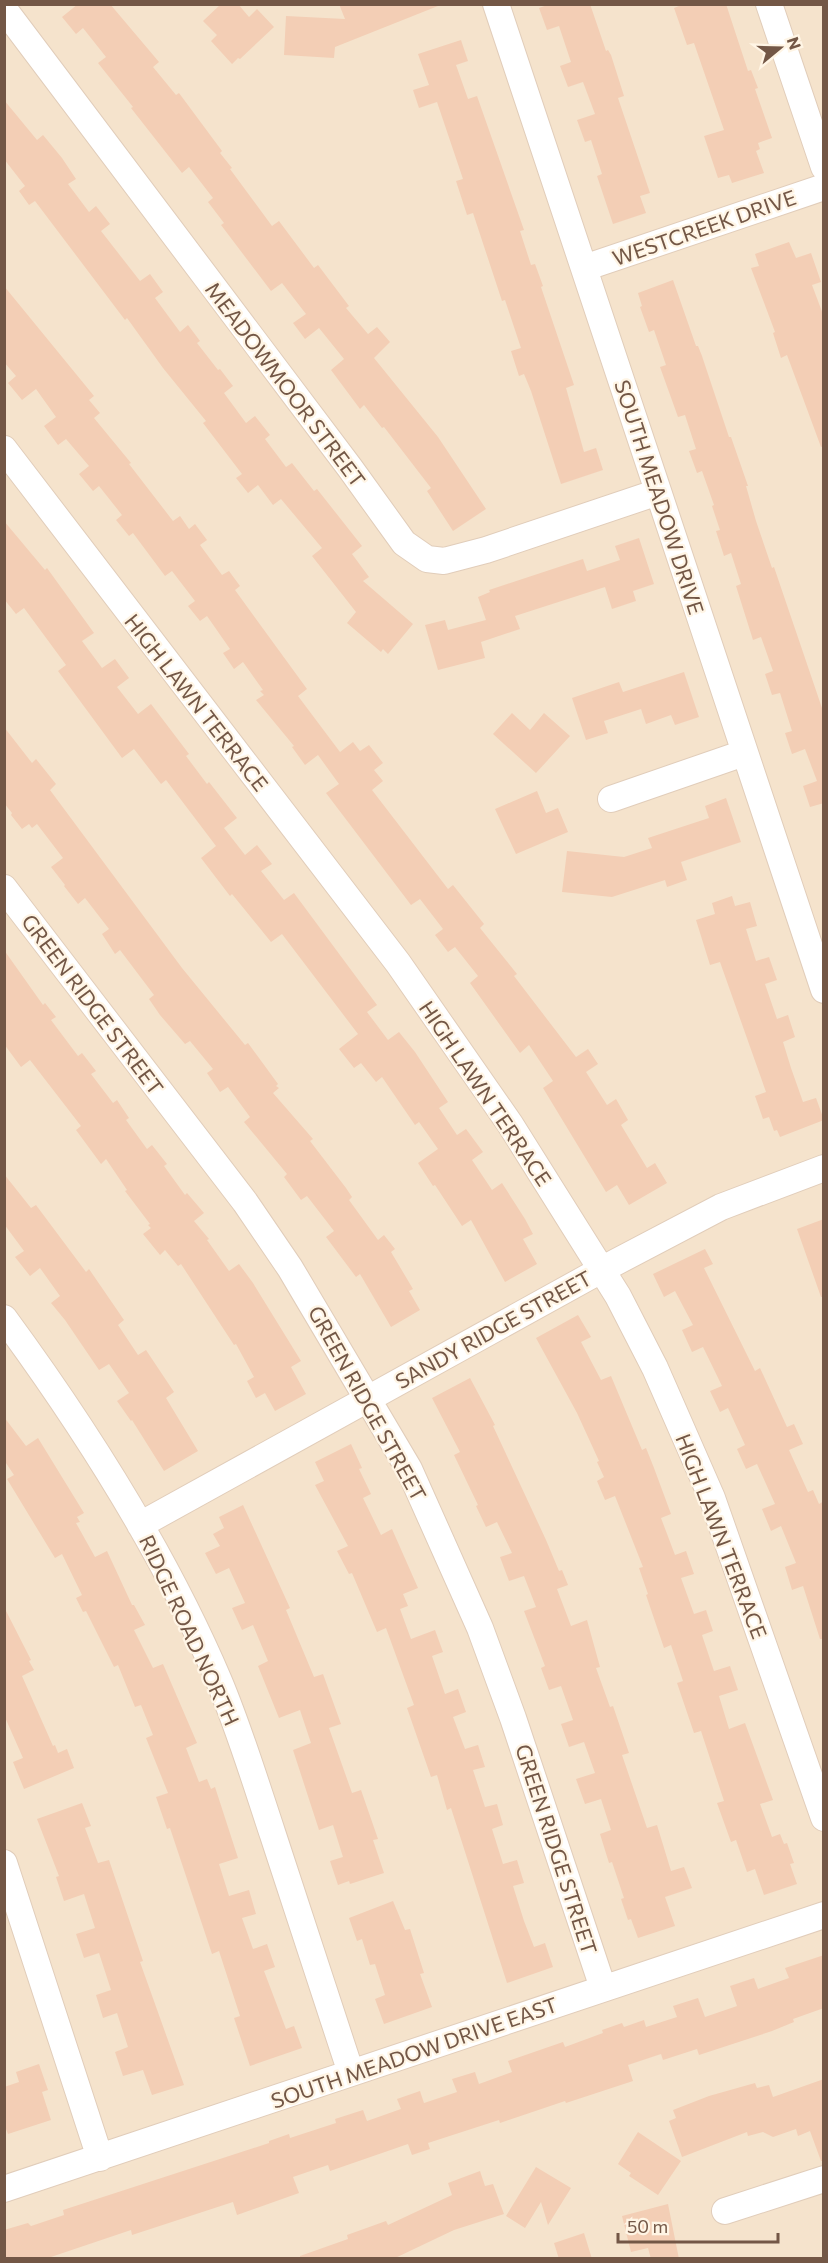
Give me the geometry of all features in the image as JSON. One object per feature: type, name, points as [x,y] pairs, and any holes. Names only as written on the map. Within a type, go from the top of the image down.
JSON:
[{"type":"street","name":"SOUTH MEADOW DRIVE","points":[[496,4],[824,990]]},
{"type":"street","points":[[769,4],[824,168]]},
{"type":"street","name":"MEADOWMOOR STREET","points":[[4,9],[404,543],[427,559],[444,561],[486,550],[658,492]]},
{"type":"street","name":"WESTCREEK DRIVE","points":[[584,268],[824,187]]},
{"type":"street","name":"HIGH LAWN TERRACE","points":[[4,449],[398,963],[510,1124],[618,1296],[655,1368],[712,1498],[824,1818]]},
{"type":"street","points":[[611,799],[744,753]]},
{"type":"street","name":"GREEN RIDGE STREET","points":[[4,888],[245,1202],[290,1268],[409,1468],[480,1628],[513,1718],[603,1988]]},
{"type":"street","name":"SANDY RIDGE STREET","points":[[140,1524],[601,1270],[721,1207],[824,1167]]},
{"type":"street","name":"RIDGE ROAD NORTH","points":[[4,1318],[59,1393],[140,1524],[168,1574],[223,1691],[243,1745],[351,2073]]},
{"type":"street","points":[[4,1863],[12,1913],[100,2158]]},
{"type":"street","name":"SOUTH MEADOW DRIVE EAST","points":[[4,2189],[824,1915]]},
{"type":"street","points":[[725,2211],[824,2179]]},
{"type":"shaded area","points":[[5,5],[823,5],[823,2258],[5,2258]]},
{"type":"building","points":[[78,4],[110,4],[159,62],[153,67],[176,95],[179,93],[222,151],[220,153],[232,168],[230,169],[272,226],[279,221],[314,268],[318,265],[349,306],[346,308],[368,334],[377,327],[390,342],[374,358],[438,437],[486,509],[453,531],[427,491],[431,488],[384,427],[382,428],[364,405],[360,409],[331,370],[344,359],[319,328],[305,339],[293,323],[306,314],[282,283],[271,291],[221,225],[224,223],[208,202],[213,198],[189,167],[182,173],[98,63],[106,57],[83,28],[76,34],[62,17]]},
{"type":"building","points":[[221,4],[238,4],[249,17],[257,9],[274,27],[232,64],[211,41],[217,35],[203,21]]},
{"type":"building","points":[[339,4],[438,4],[438,6],[335,47],[334,58],[284,55],[286,16],[345,19]]},
{"type":"building","points":[[550,4],[590,4],[606,51],[608,50],[611,55],[624,96],[618,98],[650,193],[640,196],[646,213],[613,224],[597,176],[602,174],[591,140],[585,142],[577,120],[595,114],[583,82],[568,87],[560,66],[571,62],[559,26],[547,30],[539,8]]},
{"type":"building","points":[[684,4],[726,4],[748,71],[751,70],[758,88],[755,89],[772,138],[758,143],[760,149],[756,151],[764,173],[732,183],[729,175],[718,178],[704,136],[724,130],[694,43],[687,45],[674,8]]},
{"type":"building","points":[[461,40],[468,61],[456,65],[468,99],[477,96],[524,230],[520,231],[531,265],[535,264],[543,286],[541,287],[574,385],[566,388],[584,452],[596,448],[603,470],[561,484],[531,391],[524,374],[519,376],[511,351],[521,348],[505,300],[502,301],[473,213],[467,215],[456,181],[463,179],[437,102],[419,108],[413,90],[429,85],[418,54]]},
{"type":"building","points":[[4,100],[37,140],[43,135],[62,158],[76,179],[68,184],[89,212],[96,206],[110,224],[101,231],[140,281],[150,274],[163,292],[155,298],[180,332],[188,325],[200,341],[197,343],[233,386],[224,393],[246,423],[255,416],[270,435],[265,439],[286,467],[292,463],[314,491],[317,489],[362,546],[352,554],[369,577],[363,581],[413,624],[388,654],[383,649],[381,652],[347,623],[356,612],[312,556],[322,548],[281,499],[273,505],[258,485],[248,493],[236,478],[242,474],[203,423],[206,421],[163,368],[127,318],[125,320],[35,201],[29,205],[19,191],[25,186],[4,159]]},
{"type":"building","points":[[789,242],[796,258],[811,253],[821,282],[812,285],[824,317],[824,446],[821,447],[787,355],[781,358],[773,333],[775,332],[751,268],[759,266],[755,254]]},
{"type":"building","points":[[673,280],[729,437],[731,437],[748,486],[746,486],[756,521],[824,714],[824,803],[810,807],[803,786],[817,781],[805,749],[792,754],[785,733],[792,731],[780,693],[772,695],[765,674],[773,671],[761,637],[753,640],[736,586],[741,584],[731,553],[724,556],[716,531],[720,530],[712,506],[714,505],[702,471],[697,473],[689,451],[696,449],[685,415],[678,417],[660,367],[666,365],[654,330],[649,332],[640,307],[642,306],[638,293]]},
{"type":"building","points":[[4,286],[94,396],[89,400],[100,413],[94,418],[131,463],[129,464],[173,521],[180,516],[189,529],[195,524],[207,540],[200,545],[222,575],[229,571],[240,586],[235,590],[307,689],[298,696],[340,752],[353,742],[360,751],[369,745],[383,763],[374,770],[383,781],[372,790],[448,889],[453,885],[484,924],[480,928],[517,974],[514,976],[576,1057],[588,1049],[598,1064],[586,1072],[607,1105],[616,1099],[628,1120],[621,1125],[647,1168],[655,1163],[667,1183],[629,1205],[617,1185],[606,1192],[543,1088],[553,1081],[529,1045],[520,1053],[470,983],[478,976],[455,947],[448,952],[435,935],[443,929],[420,899],[411,905],[326,793],[339,784],[318,755],[305,765],[292,747],[294,746],[256,700],[264,695],[260,691],[263,690],[243,662],[234,669],[223,653],[230,649],[207,616],[200,621],[188,606],[195,601],[172,571],[165,576],[133,533],[129,536],[116,520],[122,515],[99,486],[93,491],[79,474],[89,466],[66,439],[58,445],[44,426],[56,417],[36,389],[22,400],[8,383],[16,376],[4,362]]},
{"type":"building","points":[[4,521],[45,570],[47,568],[94,633],[82,641],[102,668],[115,659],[129,678],[117,687],[138,714],[151,704],[189,754],[186,756],[207,784],[209,782],[237,818],[224,828],[245,855],[257,845],[272,864],[261,871],[284,900],[294,893],[377,1005],[367,1012],[388,1040],[399,1032],[415,1052],[448,1102],[439,1108],[457,1135],[466,1129],[483,1152],[472,1160],[492,1190],[502,1183],[525,1219],[533,1234],[523,1239],[537,1264],[505,1282],[471,1220],[462,1226],[418,1163],[438,1149],[419,1122],[415,1125],[382,1077],[376,1082],[361,1063],[354,1068],[339,1049],[358,1034],[282,934],[271,942],[232,894],[230,896],[201,858],[216,846],[166,780],[161,784],[134,749],[122,758],[58,671],[66,665],[24,608],[16,614],[4,599]]},
{"type":"building","points":[[639,538],[654,584],[633,591],[636,601],[612,609],[605,587],[515,616],[520,629],[481,642],[485,658],[438,670],[425,625],[445,620],[448,630],[486,620],[478,597],[490,592],[489,590],[583,559],[587,571],[620,560],[615,546]]},
{"type":"building","points":[[684,672],[699,717],[675,725],[671,715],[646,724],[641,709],[604,721],[608,733],[586,740],[572,698],[619,682],[623,692]]},
{"type":"building","points":[[512,713],[530,730],[544,713],[570,736],[536,773],[493,734]]},
{"type":"building","points":[[4,727],[32,763],[36,759],[56,784],[50,790],[182,968],[245,1045],[248,1043],[278,1084],[276,1086],[279,1088],[273,1093],[313,1139],[310,1141],[346,1188],[352,1197],[349,1200],[378,1240],[384,1235],[395,1249],[391,1252],[413,1289],[409,1291],[420,1310],[391,1327],[360,1274],[356,1277],[326,1237],[334,1231],[307,1196],[301,1200],[284,1177],[287,1174],[244,1122],[250,1117],[228,1087],[220,1092],[207,1073],[213,1069],[190,1041],[185,1044],[160,1015],[149,999],[154,995],[120,950],[115,954],[102,934],[109,929],[85,898],[78,904],[64,886],[51,867],[63,858],[37,824],[32,828],[29,824],[22,829],[11,815],[12,813],[4,803]]},
{"type":"building","points":[[537,791],[546,813],[558,808],[568,832],[516,854],[495,809]]},
{"type":"building","points":[[726,798],[741,842],[681,862],[687,880],[667,887],[665,880],[612,897],[562,892],[567,851],[624,857],[652,848],[648,838],[709,818],[705,806]]},
{"type":"building","points":[[732,896],[735,906],[750,902],[757,926],[746,929],[756,961],[769,957],[777,980],[765,984],[777,1019],[788,1015],[795,1037],[783,1042],[791,1068],[803,1102],[816,1098],[824,1120],[780,1137],[777,1130],[774,1131],[769,1117],[763,1119],[755,1096],[766,1092],[720,962],[710,965],[696,920],[715,914],[712,903]]},
{"type":"building","points":[[4,950],[43,1005],[45,1003],[56,1017],[51,1020],[78,1056],[82,1053],[96,1071],[91,1074],[113,1103],[117,1100],[129,1118],[126,1120],[147,1149],[152,1145],[167,1164],[164,1166],[185,1195],[187,1193],[204,1213],[194,1221],[209,1239],[207,1240],[229,1271],[239,1264],[253,1283],[301,1361],[291,1367],[306,1394],[275,1411],[265,1393],[256,1398],[247,1381],[254,1377],[236,1344],[234,1345],[181,1264],[178,1266],[165,1250],[160,1255],[143,1234],[151,1228],[148,1225],[150,1224],[125,1191],[127,1190],[106,1159],[101,1164],[76,1130],[81,1126],[30,1060],[21,1067],[4,1044]]},
{"type":"building","points":[[4,1174],[31,1208],[36,1205],[86,1272],[89,1269],[124,1320],[118,1325],[138,1355],[146,1350],[174,1392],[166,1398],[198,1451],[164,1471],[132,1420],[117,1401],[129,1393],[109,1364],[99,1370],[51,1303],[60,1296],[40,1268],[30,1276],[15,1257],[24,1251],[4,1224]]},
{"type":"building","points":[[824,1219],[824,1297],[821,1297],[797,1229]]},
{"type":"building","points":[[705,1249],[713,1264],[704,1268],[755,1371],[760,1368],[787,1427],[794,1424],[803,1444],[789,1450],[808,1492],[813,1490],[819,1504],[824,1501],[824,1639],[820,1639],[803,1586],[792,1590],[785,1567],[796,1563],[781,1526],[771,1531],[762,1509],[775,1504],[757,1464],[746,1469],[737,1449],[745,1445],[728,1408],[720,1412],[710,1391],[722,1386],[703,1347],[692,1352],[682,1330],[693,1325],[675,1291],[664,1297],[653,1274]]},
{"type":"building","points":[[578,1315],[591,1337],[581,1342],[601,1380],[611,1376],[642,1450],[646,1448],[671,1514],[661,1518],[675,1555],[686,1551],[694,1574],[681,1578],[694,1614],[706,1610],[713,1631],[702,1635],[714,1671],[730,1666],[738,1690],[719,1696],[729,1729],[745,1723],[773,1800],[760,1804],[772,1837],[780,1834],[784,1844],[787,1843],[794,1863],[790,1864],[797,1884],[764,1895],[755,1869],[747,1872],[736,1840],[731,1842],[717,1803],[724,1801],[701,1731],[694,1733],[677,1683],[683,1681],[671,1645],[664,1648],[639,1568],[643,1567],[615,1496],[605,1500],[597,1481],[604,1477],[597,1462],[599,1461],[577,1413],[536,1338]]},
{"type":"building","points":[[470,1378],[495,1425],[493,1426],[559,1571],[562,1570],[568,1585],[557,1589],[571,1626],[587,1620],[600,1667],[596,1668],[610,1707],[613,1706],[629,1753],[622,1755],[647,1828],[657,1825],[671,1871],[684,1867],[692,1888],[665,1897],[675,1926],[638,1938],[631,1919],[628,1920],[621,1899],[624,1898],[600,1834],[611,1830],[601,1799],[585,1804],[576,1779],[595,1773],[584,1742],[569,1747],[561,1724],[573,1720],[561,1686],[549,1690],[541,1668],[545,1666],[524,1611],[536,1607],[524,1576],[509,1581],[500,1557],[512,1553],[497,1522],[486,1527],[454,1455],[460,1452],[432,1398]]},
{"type":"building","points":[[4,1417],[26,1446],[38,1438],[84,1513],[77,1517],[80,1522],[76,1523],[95,1557],[107,1551],[132,1605],[145,1625],[134,1630],[153,1668],[163,1664],[197,1743],[186,1748],[199,1782],[207,1779],[211,1789],[215,1787],[238,1858],[219,1864],[229,1896],[249,1890],[256,1914],[242,1918],[253,1949],[267,1944],[275,1967],[264,1971],[286,2029],[294,2026],[302,2048],[250,2066],[234,2018],[240,2016],[219,1951],[212,1954],[170,1828],[167,1829],[156,1797],[168,1793],[146,1738],[153,1735],[141,1705],[135,1707],[118,1665],[114,1667],[86,1611],[83,1612],[76,1598],[82,1595],[62,1554],[55,1558],[7,1479],[14,1475],[4,1460]]},
{"type":"building","points":[[351,1444],[362,1468],[359,1469],[371,1494],[363,1498],[381,1535],[392,1529],[418,1588],[403,1594],[408,1606],[400,1609],[411,1639],[435,1630],[443,1652],[432,1656],[445,1694],[458,1689],[466,1712],[453,1717],[465,1749],[478,1745],[485,1767],[473,1770],[485,1807],[497,1804],[503,1825],[492,1829],[503,1864],[517,1860],[524,1883],[513,1886],[524,1921],[534,1947],[545,1943],[553,1967],[507,1983],[451,1808],[447,1810],[437,1775],[431,1777],[407,1708],[414,1705],[386,1628],[377,1632],[352,1573],[349,1574],[337,1551],[348,1546],[315,1485],[324,1481],[315,1462]]},
{"type":"building","points":[[243,1505],[290,1608],[286,1610],[314,1677],[323,1674],[341,1724],[329,1728],[352,1793],[361,1790],[378,1839],[373,1840],[384,1873],[350,1884],[349,1881],[338,1885],[330,1861],[343,1857],[333,1825],[319,1830],[293,1750],[311,1743],[300,1710],[279,1718],[258,1666],[268,1661],[253,1625],[242,1630],[232,1608],[245,1603],[229,1568],[216,1574],[205,1553],[220,1546],[213,1534],[224,1528],[219,1517]]},
{"type":"building","points":[[4,1607],[34,1670],[22,1676],[53,1746],[55,1745],[58,1753],[67,1749],[74,1768],[24,1789],[13,1762],[23,1758],[4,1715]]},
{"type":"building","points":[[82,1803],[91,1826],[85,1828],[98,1863],[109,1860],[143,1961],[140,1962],[184,2085],[152,2095],[143,2070],[123,2076],[115,2052],[128,2047],[117,2013],[103,2018],[96,1995],[111,1990],[99,1953],[84,1958],[76,1934],[95,1928],[84,1894],[64,1901],[56,1877],[59,1876],[37,1819]]},
{"type":"building","points":[[393,1901],[405,1930],[410,1929],[424,1973],[420,1974],[432,2007],[384,2024],[375,1999],[385,1995],[375,1964],[370,1965],[362,1939],[357,1941],[349,1918]]},
{"type":"building","points":[[824,1955],[824,2008],[793,2019],[794,2022],[772,2031],[699,2055],[697,2049],[663,2060],[661,2054],[628,2065],[633,2081],[428,2143],[430,2149],[412,2155],[408,2144],[330,2171],[328,2165],[293,2177],[299,2193],[237,2215],[233,2202],[132,2235],[131,2230],[45,2259],[4,2259],[4,2230],[28,2223],[31,2226],[64,2215],[63,2210],[269,2143],[269,2141],[289,2134],[290,2138],[336,2123],[335,2119],[363,2110],[367,2121],[401,2109],[397,2099],[420,2091],[424,2103],[457,2092],[452,2079],[475,2072],[479,2084],[512,2072],[508,2061],[563,2042],[565,2047],[603,2033],[602,2030],[622,2023],[624,2027],[644,2020],[646,2027],[677,2017],[673,2006],[698,1998],[705,2017],[737,2006],[730,1986],[754,1978],[758,1989],[789,1978],[785,1968]]},
{"type":"building","points":[[39,2064],[48,2090],[42,2092],[51,2120],[8,2134],[4,2124],[4,2087],[19,2082],[16,2072]]},
{"type":"building","points":[[824,2079],[824,2161],[821,2161],[810,2131],[798,2136],[796,2129],[773,2137],[763,2132],[748,2136],[747,2132],[682,2157],[669,2121],[676,2118],[673,2110],[709,2096],[755,2083],[757,2088],[769,2085],[773,2097]]},
{"type":"building","points":[[638,2132],[681,2161],[658,2195],[629,2176],[631,2173],[618,2164]]},
{"type":"building","points":[[536,2167],[571,2188],[548,2225],[541,2202],[525,2228],[506,2216]]},
{"type":"building","points":[[480,2171],[485,2186],[493,2184],[504,2214],[454,2230],[393,2259],[300,2259],[300,2256],[348,2239],[347,2235],[386,2221],[388,2225],[452,2195],[448,2183]]},
{"type":"building","points":[[668,2204],[679,2259],[651,2259],[648,2248],[631,2252],[622,2216]]},
{"type":"building","points":[[584,2233],[592,2259],[559,2259],[554,2243]]}]
